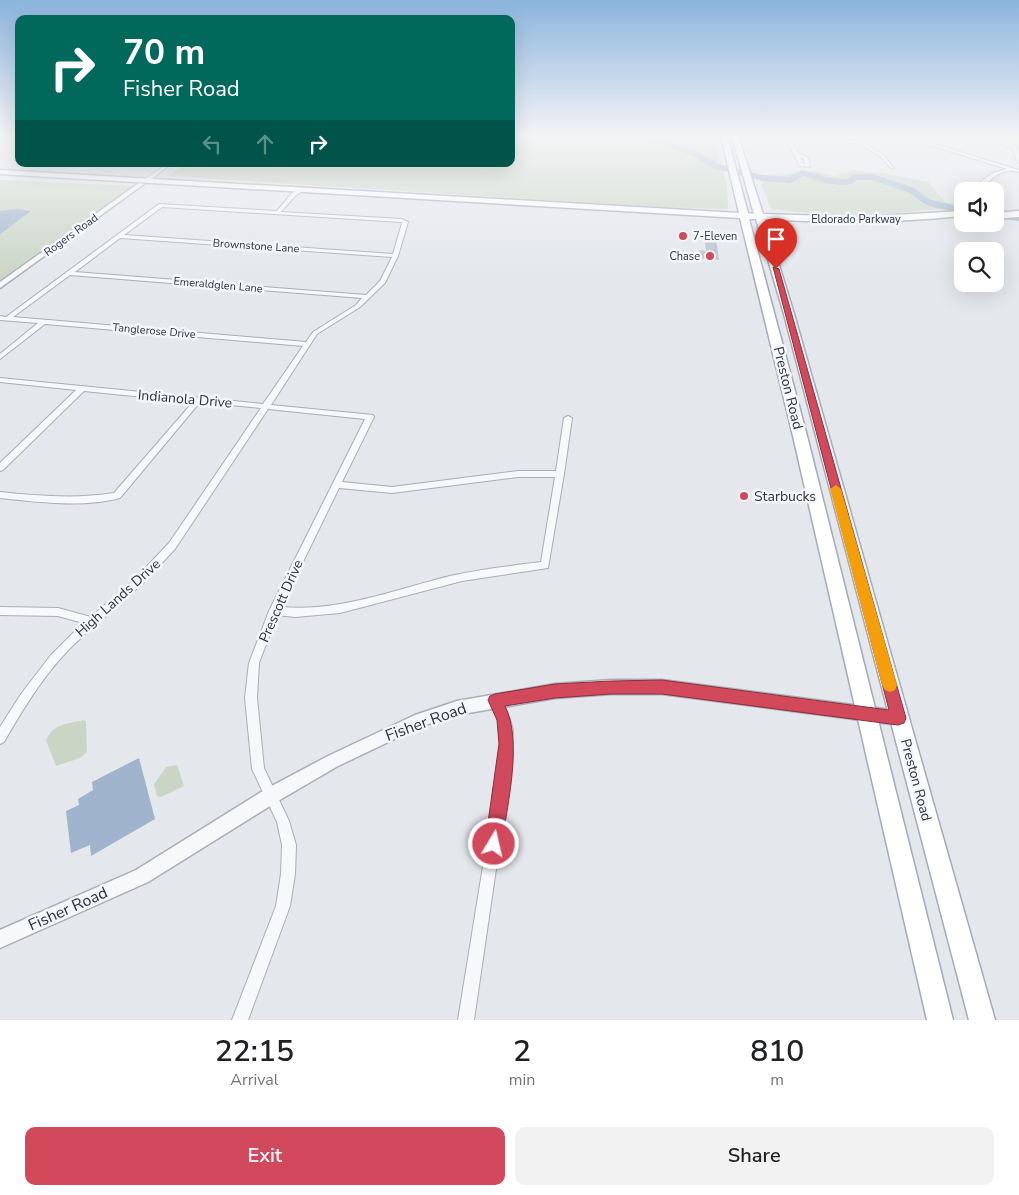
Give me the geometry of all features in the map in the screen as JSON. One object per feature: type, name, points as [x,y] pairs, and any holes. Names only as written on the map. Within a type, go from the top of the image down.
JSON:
[{"type":"main road","name":"Eldorado Parkway","points":[[169,184],[881,227],[954,221]]},
{"type":"main road","name":"Preston Road","points":[[735,184],[800,436],[940,1020]]},
{"type":"main road","name":"Preston Road","points":[[750,184],[789,314],[821,438],[982,1020]]},
{"type":"main road","points":[[1004,207],[1019,206]]},
{"type":"main road","name":"Eldorado Parkway","points":[[761,219],[878,220],[954,214]]},
{"type":"main road","points":[[1004,215],[1019,214]]},
{"type":"main road","points":[[769,313],[789,314]]},
{"type":"main road","points":[[800,436],[821,438]]},
{"type":"street","name":"Rogers Road","points":[[0,286],[142,184]]},
{"type":"street","points":[[4,318],[161,205],[280,212],[286,210],[299,192]]},
{"type":"street","name":"High Lands Drive","points":[[0,738],[30,692],[75,636],[94,622],[158,563],[172,546],[319,329],[358,306],[383,282],[395,256],[405,224],[404,221],[280,212]]},
{"type":"street","name":"Brownstone Lane","points":[[118,236],[395,256]]},
{"type":"street","name":"Emeraldglen Lane","points":[[68,273],[368,297]]},
{"type":"street","name":"Tanglerose Drive","points":[[4,318],[308,344]]},
{"type":"street","points":[[0,357],[43,322]]},
{"type":"street","name":"Indianola Drive","points":[[0,380],[370,417]]},
{"type":"street","points":[[0,468],[82,389]]},
{"type":"street","points":[[0,495],[25,498],[76,499],[117,496],[197,401]]},
{"type":"street","name":"Prescott Drive","points":[[240,1020],[283,906],[288,874],[289,845],[283,821],[258,769],[251,698],[254,663],[274,611],[370,417]]},
{"type":"street","points":[[274,611],[288,613],[319,611],[354,605],[453,579],[545,565],[568,418]]},
{"type":"street","points":[[337,485],[392,490],[518,474],[560,474]]},
{"type":"street","points":[[0,611],[58,612],[94,622]]},
{"type":"street","name":"Fisher Road","points":[[0,939],[142,876],[272,795],[333,760],[420,720],[456,708],[555,691],[611,687],[662,687],[898,718]]},
{"type":"street","points":[[466,1020],[505,760],[507,730],[495,700]]},
{"type":"green space","points":[[0,184],[135,186],[0,280]]},
{"type":"green space","points":[[288,184],[727,184],[728,209],[657,207]]},
{"type":"green space","points":[[763,184],[929,184],[946,203],[954,204],[954,208],[850,217],[771,209]]},
{"type":"green space","points":[[86,721],[87,752],[80,758],[56,766],[46,740],[49,734],[62,725]]},
{"type":"green space","points":[[177,765],[184,786],[161,797],[157,796],[154,784],[166,767]]},
{"type":"water","points":[[17,209],[31,211],[0,234],[0,211]]},
{"type":"water","points":[[139,758],[155,819],[91,856],[90,845],[71,853],[66,811],[79,805],[78,799],[93,790],[92,782]]},
{"type":"building","points":[[703,230],[715,231],[719,260],[700,258],[699,250],[706,251]]},
{"type":"waterway","points":[[892,184],[911,190],[928,202],[954,209]]},
{"type":"waterway","points":[[1004,216],[1019,218]]},
{"type":"slow traffic","points":[[836,489],[890,685]]},
{"type":"place","name":"7-Eleven","points":[[683,236]]},
{"type":"place","name":"Chase","points":[[710,256]]},
{"type":"place","name":"Starbucks","points":[[744,496]]},
{"type":"route","points":[[494,844],[507,744],[507,730],[495,700],[555,691],[611,687],[662,687],[898,718],[776,269]]}]
